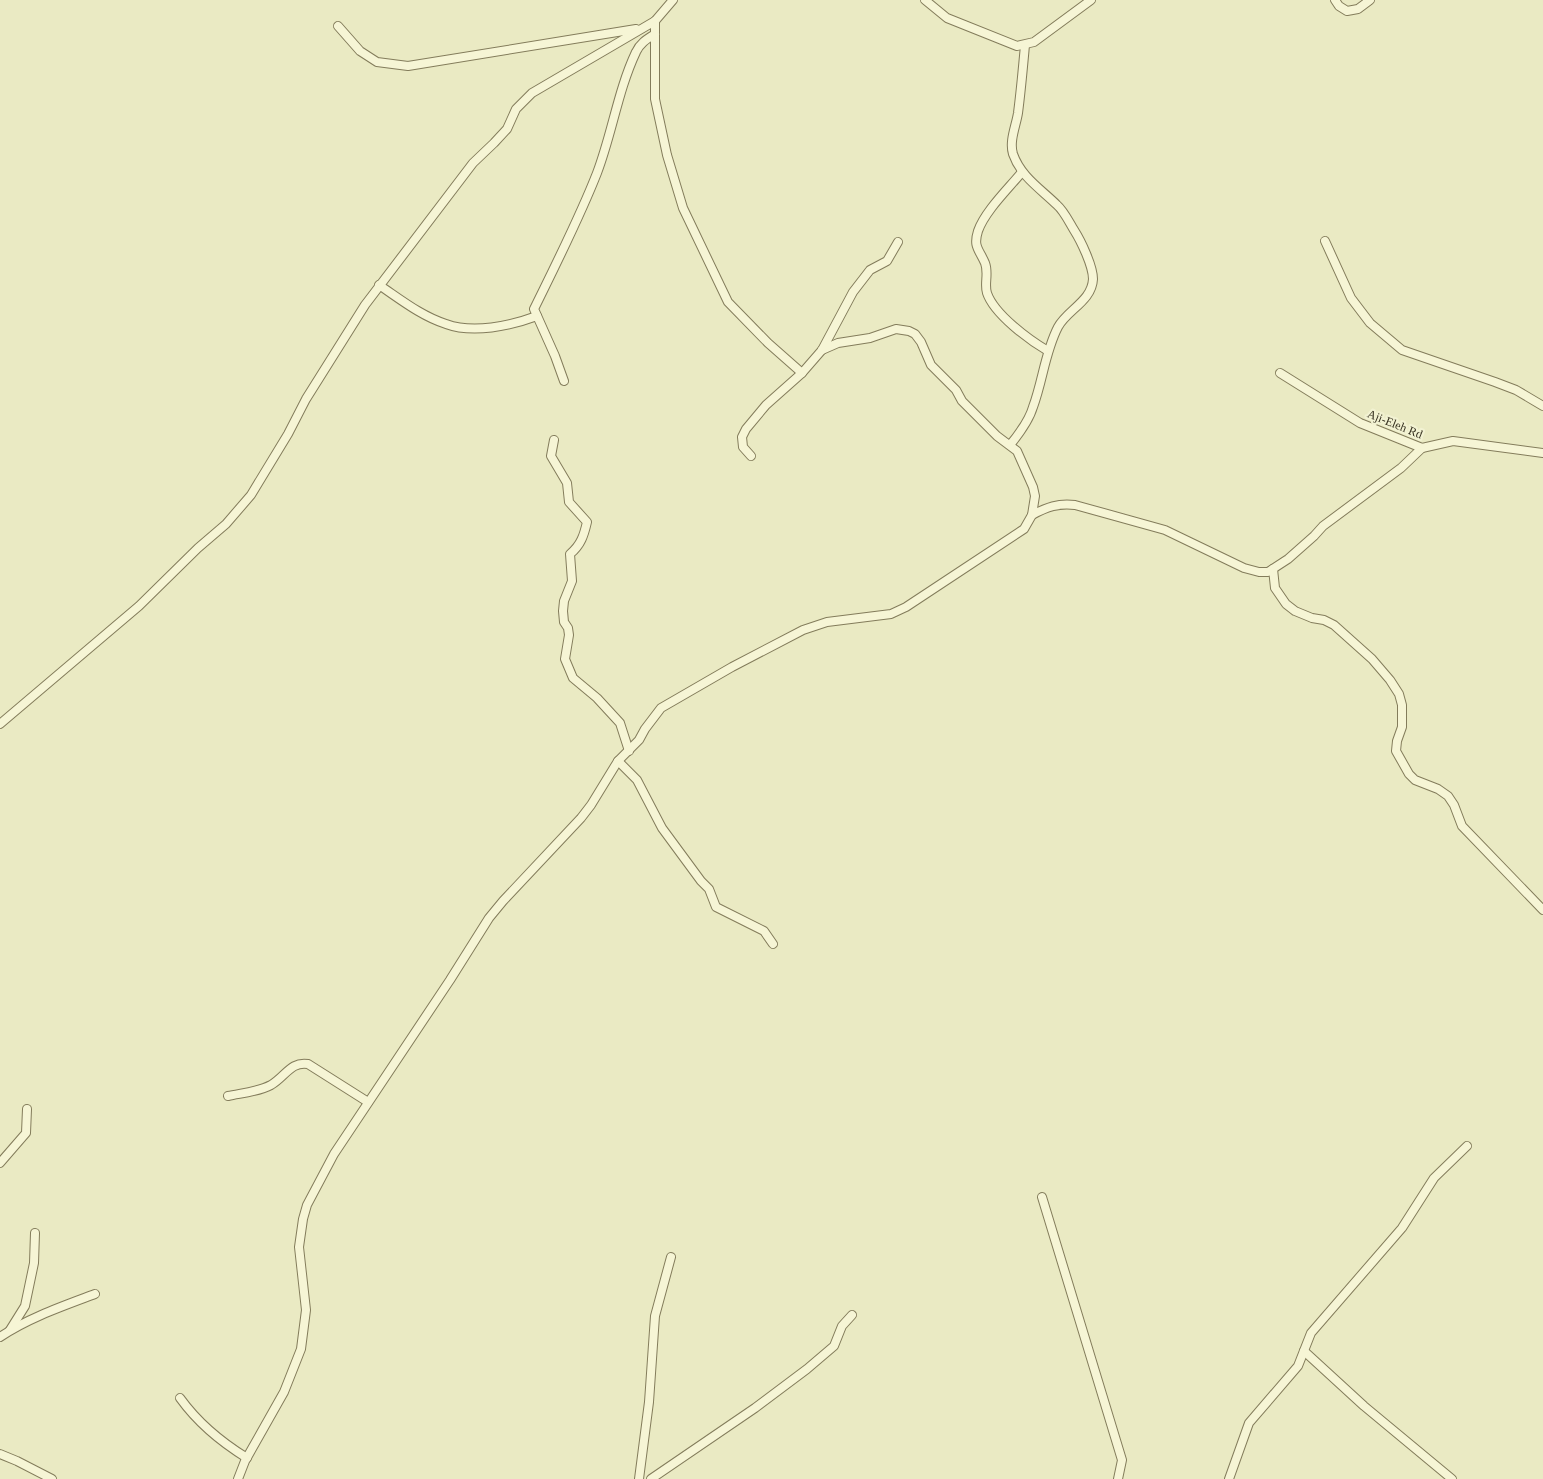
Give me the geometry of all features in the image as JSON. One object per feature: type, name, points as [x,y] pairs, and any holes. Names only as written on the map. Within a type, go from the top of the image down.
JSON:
[{"type":"street","points":[[0,724],[139,606],[198,548],[226,524],[251,495],[288,434],[306,399],[379,285],[473,163],[507,129],[516,109],[523,100],[642,27],[655,21],[673,0]]},
{"type":"street","points":[[924,0],[947,18],[1017,46],[1034,42],[1091,0]]},
{"type":"street","points":[[1335,0],[1339,6],[1347,11],[1358,9],[1370,0]]},
{"type":"street","points":[[655,21],[656,98],[667,155],[683,208],[728,302],[768,343],[802,373]]},
{"type":"street","points":[[338,26],[360,51],[377,62],[408,66],[642,27]]},
{"type":"street","points":[[564,381],[552,348],[534,309],[564,250],[598,172],[628,70],[637,50],[643,42],[655,34]]},
{"type":"street","points":[[1010,445],[1021,431],[1033,408],[1048,351],[1058,326],[1082,302],[1091,289],[1093,279],[1090,265],[1075,232],[1059,206],[1022,172],[1012,152],[1012,135],[1018,114],[1025,45]]},
{"type":"street","points":[[1022,172],[979,229],[976,247],[985,263],[987,272],[986,292],[990,300],[999,312],[1037,345],[1048,351]]},
{"type":"street","points":[[1325,241],[1351,298],[1370,323],[1402,350],[1516,390],[1543,406]]},
{"type":"street","points":[[751,456],[743,447],[742,437],[746,429],[766,405],[802,373],[822,350],[853,292],[870,270],[887,261],[898,242]]},
{"type":"street","points":[[379,285],[426,316],[446,325],[464,328],[488,327],[520,322],[536,316]]},
{"type":"street","points":[[238,1479],[247,1458],[284,1392],[301,1349],[306,1310],[299,1247],[303,1219],[308,1206],[334,1154],[450,980],[488,918],[591,805],[618,761],[640,740],[645,729],[661,708],[732,667],[803,630],[827,622],[891,614],[906,607],[1024,529],[1032,515],[1035,496],[1033,487],[1017,451],[997,436],[968,407],[956,390],[931,365],[921,342],[915,334],[909,331],[896,330],[870,338],[838,343],[822,350]]},
{"type":"street","name":"Aji-Eleh Rd","points":[[1280,374],[1360,423],[1422,448],[1453,441],[1543,452]]},
{"type":"street","points":[[554,440],[551,456],[567,483],[569,502],[587,522],[578,548],[570,554],[572,581],[564,601],[563,611],[564,622],[568,628],[565,659],[573,678],[597,698],[620,723],[628,751]]},
{"type":"street","points":[[1032,515],[1046,508],[1062,504],[1075,505],[1165,530],[1244,568],[1268,572],[1295,553],[1323,526],[1400,468],[1422,448]]},
{"type":"street","points":[[1274,568],[1275,588],[1286,604],[1295,611],[1312,618],[1324,620],[1334,626],[1372,659],[1390,680],[1399,694],[1402,705],[1402,727],[1396,751],[1409,774],[1415,780],[1438,789],[1448,796],[1454,805],[1462,826],[1543,910]]},
{"type":"street","points":[[618,761],[637,780],[662,828],[700,881],[709,889],[716,907],[764,931],[773,944]]},
{"type":"street","points":[[228,1096],[254,1091],[272,1084],[301,1063],[308,1064],[368,1102]]},
{"type":"street","points":[[0,1162],[26,1133],[27,1109]]},
{"type":"street","points":[[1229,1479],[1249,1423],[1298,1366],[1311,1333],[1402,1228],[1434,1178],[1467,1146]]},
{"type":"street","points":[[1042,1197],[1122,1460],[1118,1479]]},
{"type":"street","points":[[10,1330],[25,1306],[34,1263],[35,1233]]},
{"type":"street","points":[[640,1479],[655,1316],[671,1257]]},
{"type":"street","points":[[0,1337],[10,1330],[95,1294]]},
{"type":"street","points":[[651,1479],[755,1408],[807,1369],[834,1346],[842,1326],[852,1316]]},
{"type":"street","points":[[1304,1351],[1364,1406],[1452,1479]]},
{"type":"street","points":[[180,1398],[215,1436],[247,1458]]},
{"type":"street","points":[[0,1454],[52,1479]]}]
